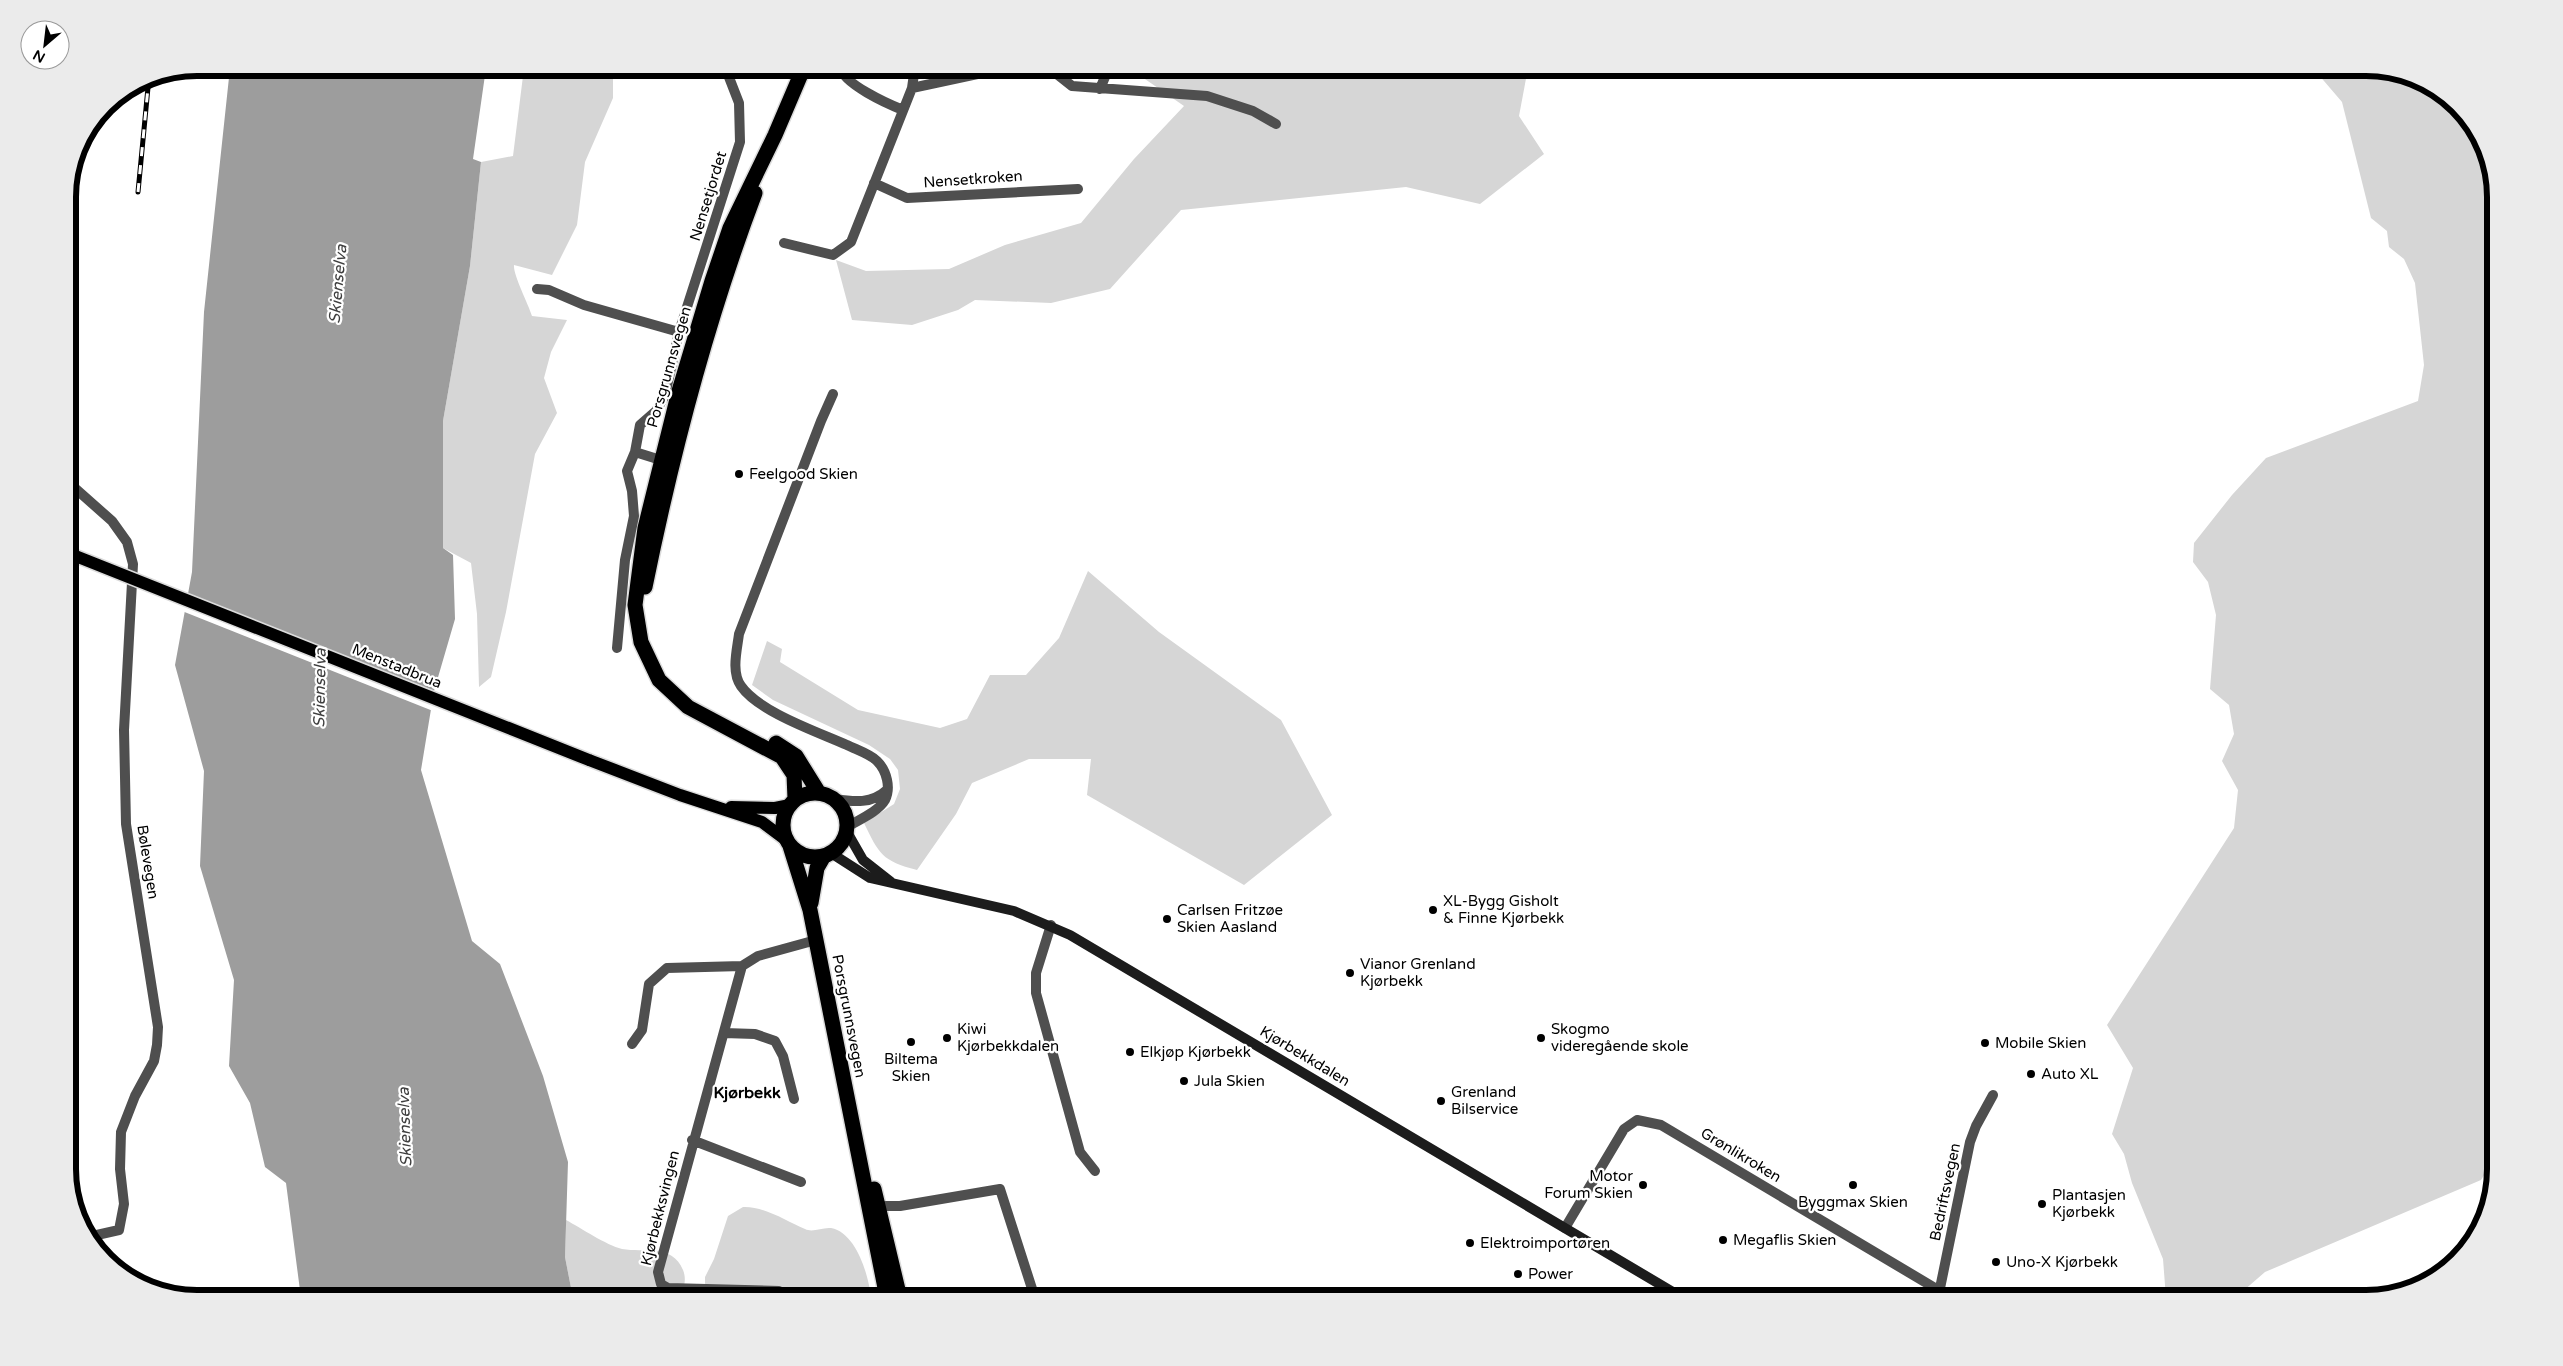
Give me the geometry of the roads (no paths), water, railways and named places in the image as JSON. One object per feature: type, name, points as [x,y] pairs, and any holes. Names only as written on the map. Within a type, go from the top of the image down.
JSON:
[{"type":"highway","name":"Porsgrunnsvegen","points":[[792,802],[794,775],[782,757],[728,726],[688,707],[668,691],[646,656],[639,633],[635,605],[638,571],[667,462],[688,358],[725,241],[800,77]]},
{"type":"highway","name":"Porsgrunnsvegen","points":[[728,726],[751,732],[773,741],[796,756],[819,793]]},
{"type":"highway","points":[[810,793],[819,793],[835,799],[844,811],[847,829],[841,845],[827,855],[802,855],[788,843],[782,825],[792,802],[810,793]]},
{"type":"highway","name":"Porsgrunnsvegen","points":[[788,843],[810,910],[885,1290]]},
{"type":"highway","name":"Porsgrunnsvegen","points":[[810,910],[817,868],[827,855]]},
{"type":"highway","name":"Porsgrunnsvegen","points":[[854,1128],[876,1195],[898,1290]]},
{"type":"main road","name":"Menstadbrua","points":[[77,557],[589,760],[686,797],[716,805],[762,822],[788,843]]},
{"type":"main road","name":"Menstadbrua","points":[[716,805],[775,808],[792,802]]},
{"type":"street","name":"Nensetjordet","points":[[636,452],[640,425],[656,411],[665,395],[679,332],[740,142],[739,103],[729,77]]},
{"type":"street","points":[[845,77],[889,105],[903,110]]},
{"type":"street","points":[[784,243],[834,255],[851,242],[912,88],[914,77]]},
{"type":"street","points":[[912,88],[968,77]]},
{"type":"street","points":[[1059,77],[1072,86],[1206,96],[1253,111],[1276,124]]},
{"type":"street","points":[[1100,89],[1105,77]]},
{"type":"street","name":"Nensetkroken","points":[[874,183],[907,198],[1078,189]]},
{"type":"street","points":[[537,289],[549,290],[584,305],[679,332]]},
{"type":"street","points":[[834,394],[821,421],[739,634],[735,665],[740,686],[760,705],[877,761],[886,774],[887,790],[885,800],[847,829]]},
{"type":"street","points":[[617,648],[623,577],[634,516],[632,491],[627,471],[636,452],[667,462]]},
{"type":"street","name":"Bølevegen","points":[[77,490],[112,521],[127,542],[132,564],[124,730],[126,824],[158,1027],[154,1061],[135,1096],[122,1132],[120,1169],[124,1204],[119,1230],[96,1235]]},
{"type":"street","points":[[835,799],[867,801],[880,796],[887,790]]},
{"type":"street","name":"Kjørbekkdalen","points":[[847,829],[863,860],[894,884]]},
{"type":"street","name":"Kjørbekkdalen","points":[[827,855],[870,878],[996,906],[1051,926],[1248,1040],[1669,1290]]},
{"type":"street","points":[[1051,926],[1036,973],[1036,993],[1080,1152],[1095,1171]]},
{"type":"street","points":[[632,1044],[642,1030],[649,984],[667,968],[742,966],[758,956],[816,940]]},
{"type":"street","name":"Kjørbekksvingen","points":[[679,1290],[668,1288],[661,1284],[658,1272],[692,1140],[742,966]]},
{"type":"street","points":[[724,1033],[755,1034],[775,1041],[783,1056],[794,1098]]},
{"type":"street","name":"Bedriftsvegen","points":[[1940,1290],[1970,1142],[1976,1126],[1993,1095]]},
{"type":"street","name":"Grønlikroken","points":[[1564,1228],[1624,1129],[1637,1120],[1649,1121],[1661,1125],[1931,1290]]},
{"type":"street","name":"Kjørbekksvingen","points":[[692,1140],[801,1182]]},
{"type":"street","points":[[886,1206],[900,1206],[1000,1189],[1032,1290]]},
{"type":"water","name":"Skienselva","points":[[229,77],[485,77],[473,159],[481,162],[470,266],[443,421],[443,548],[453,555],[455,619],[434,691],[421,770],[472,941],[500,964],[543,1076],[568,1162],[565,1257],[571,1290],[300,1290],[286,1183],[265,1167],[250,1103],[229,1066],[234,980],[200,866],[204,771],[175,665],[192,572],[204,312]]},
{"type":"railway","points":[[138,192],[148,87]]},
{"type":"place","name":"Feelgood Skien","points":[[739,474]]},
{"type":"place","name":"XL-Bygg Gisholt & Finne Kjørbekk","points":[[1433,910]]},
{"type":"place","name":"Carlsen Fritzøe Skien Aasland","points":[[1167,919]]},
{"type":"place","name":"Vianor Grenland Kjørbekk","points":[[1350,973]]},
{"type":"place","name":"Kiwi Kjørbekkdalen","points":[[947,1038]]},
{"type":"place","name":"Skogmo videregående skole","points":[[1541,1038]]},
{"type":"place","name":"Biltema Skien","points":[[911,1042]]},
{"type":"place","name":"Mobile Skien","points":[[1985,1043]]},
{"type":"place","name":"Elkjøp Kjørbekk","points":[[1130,1052]]},
{"type":"place","name":"Auto XL","points":[[2031,1074]]},
{"type":"place","name":"Jula Skien","points":[[1184,1081]]},
{"type":"place","name":"Grenland Bilservice","points":[[1441,1101]]},
{"type":"place","name":"Motor Forum Skien","points":[[1643,1185]]},
{"type":"place","name":"Byggmax Skien","points":[[1853,1185]]},
{"type":"place","name":"Plantasjen Kjørbekk","points":[[2042,1204]]},
{"type":"place","name":"Megaflis Skien","points":[[1723,1240]]},
{"type":"place","name":"Elektroimportøren","points":[[1470,1243]]},
{"type":"place","name":"Uno-X Kjørbekk","points":[[1996,1262]]},
{"type":"place","name":"Power","points":[[1518,1274]]},
{"type":"district","name":"Kjørbekk","points":[[747,1093]]}]
